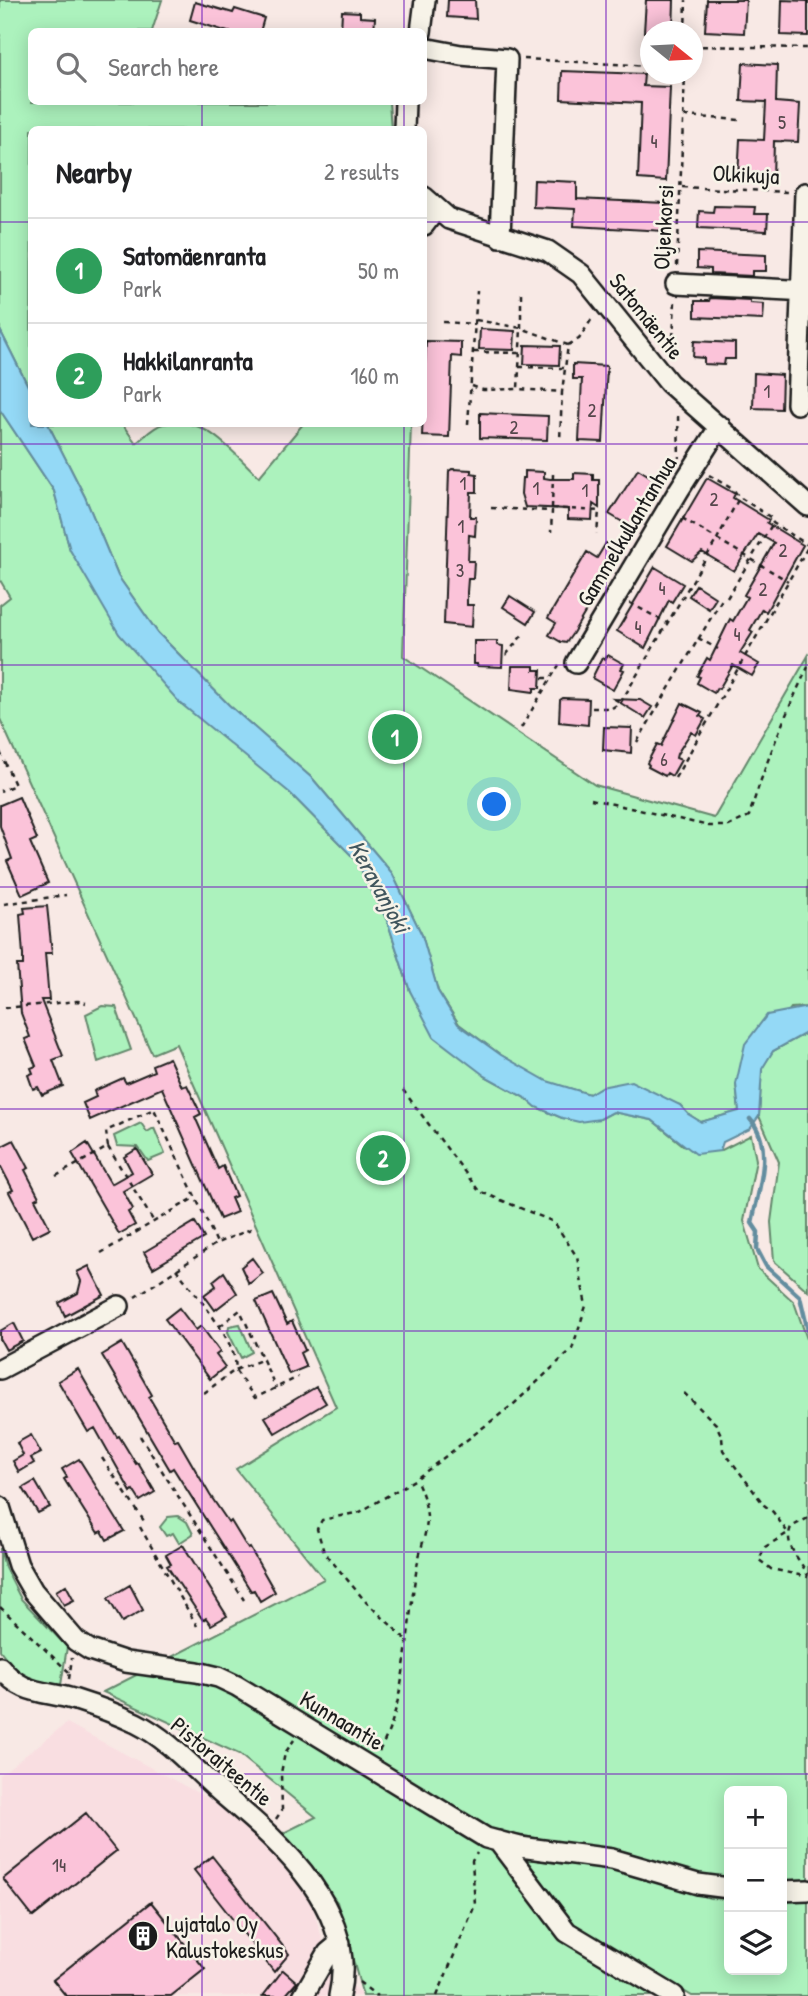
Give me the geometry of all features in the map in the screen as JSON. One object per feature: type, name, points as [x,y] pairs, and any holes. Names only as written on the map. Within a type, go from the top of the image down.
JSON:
[{"type":"street","points":[[422,28],[425,0]]},
{"type":"street","points":[[427,49],[507,59],[500,237]]},
{"type":"street","points":[[404,126],[405,105]]},
{"type":"street","points":[[797,404],[803,378],[804,193]]},
{"type":"street","name":"Satomäentie","points":[[430,203],[461,224],[548,251],[581,274],[675,388],[808,506]]},
{"type":"street","points":[[676,284],[804,291]]},
{"type":"street","name":"Gammelkullantanhua","points":[[570,659],[617,595],[720,426]]},
{"type":"street","points":[[0,1369],[124,1304]]},
{"type":"street","name":"Kunnaantie","points":[[0,1507],[18,1565],[33,1591],[76,1641],[90,1650],[125,1662],[218,1677],[492,1840],[520,1847],[612,1859],[698,1884],[724,1887]]},
{"type":"street","name":"Pistoraiteentie","points":[[0,1667],[11,1680],[33,1692],[67,1698],[136,1723],[179,1751],[267,1832],[300,1867],[327,1909],[340,1943],[342,1970],[339,1996]]},
{"type":"street","points":[[492,1840],[567,1932],[674,1996]]},
{"type":"street","points":[[787,1891],[808,1890]]},
{"type":"street","points":[[303,1996],[328,1953],[340,1943]]},
{"type":"path","points":[[685,21],[686,0]]},
{"type":"path","points":[[703,46],[808,48]]},
{"type":"path","points":[[507,59],[640,66]]},
{"type":"path","name":"Oljenkorsi","points":[[679,490],[675,388],[676,284],[682,187],[684,84]]},
{"type":"path","points":[[684,116],[740,120]]},
{"type":"path","name":"Olkikuja","points":[[682,187],[804,193]]},
{"type":"path","points":[[468,424],[477,291]]},
{"type":"path","points":[[518,389],[521,293]]},
{"type":"path","points":[[443,322],[476,322],[521,328],[568,345],[579,339],[591,319],[607,305]]},
{"type":"path","points":[[560,441],[568,345]]},
{"type":"path","points":[[474,352],[519,353]]},
{"type":"path","points":[[519,367],[565,368]]},
{"type":"path","points":[[472,386],[483,390],[562,392]]},
{"type":"path","points":[[675,778],[808,546],[773,523],[770,517],[739,498],[734,490],[694,466]]},
{"type":"path","points":[[551,532],[553,474]]},
{"type":"path","points":[[592,708],[612,708],[621,702],[739,498]]},
{"type":"path","points":[[491,508],[599,511],[597,534]]},
{"type":"path","points":[[667,509],[788,581]]},
{"type":"path","points":[[637,742],[698,638],[752,560],[773,523]]},
{"type":"path","points":[[617,595],[667,623]]},
{"type":"path","points":[[506,655],[524,633]]},
{"type":"path","points":[[698,638],[718,649]]},
{"type":"path","points":[[521,728],[551,678],[570,659]]},
{"type":"path","points":[[591,799],[709,826],[729,826],[749,816],[765,764],[808,667]]},
{"type":"path","points":[[542,678],[551,678]]},
{"type":"path","points":[[0,752],[15,785],[0,791]]},
{"type":"path","points":[[4,904],[66,895]]},
{"type":"path","points":[[5,1008],[78,1001],[86,1003]]},
{"type":"path","points":[[403,1090],[479,1192],[554,1222],[577,1257],[586,1306],[572,1349],[515,1403],[416,1479],[360,1512],[322,1520],[317,1529],[324,1552],[366,1602],[408,1641]]},
{"type":"path","points":[[154,1222],[108,1147],[106,1132],[154,1110],[217,1243]]},
{"type":"path","points":[[57,1176],[108,1147]]},
{"type":"path","points":[[101,1253],[194,1198]]},
{"type":"path","points":[[124,1304],[217,1243],[251,1229]]},
{"type":"path","points":[[176,1269],[220,1326],[236,1363],[234,1370]]},
{"type":"path","points":[[220,1326],[240,1310],[276,1388]]},
{"type":"path","points":[[204,1393],[234,1370],[264,1359]]},
{"type":"path","points":[[234,1370],[255,1398],[298,1377]]},
{"type":"path","points":[[684,1393],[712,1419],[722,1437],[723,1450],[788,1533],[791,1550],[808,1577]]},
{"type":"path","points":[[140,1436],[244,1600]]},
{"type":"path","points":[[102,1458],[146,1524]]},
{"type":"path","points":[[370,1766],[383,1744],[392,1717],[408,1641],[415,1573],[426,1520],[424,1494],[416,1479]]},
{"type":"path","points":[[808,1518],[765,1547],[759,1560],[771,1569],[808,1577]]},
{"type":"path","points":[[141,1527],[197,1626]]},
{"type":"path","points":[[0,1606],[70,1673]]},
{"type":"path","points":[[67,1698],[76,1641]]},
{"type":"path","points":[[267,1832],[282,1810],[281,1773],[285,1753],[304,1726]]},
{"type":"path","points":[[437,1996],[475,1905],[472,1861],[492,1840]]},
{"type":"path","points":[[342,1970],[377,1996]]},
{"type":"shaded area","points":[[67,1723],[241,1816],[310,1899],[329,1961],[363,1996],[0,1996],[0,1775]]},
{"type":"green space","points":[[0,0],[162,0],[153,28],[28,28],[28,105],[389,105],[391,126],[28,126],[28,386],[0,330]]},
{"type":"green space","points":[[0,410],[54,491],[70,550],[290,793],[356,860],[387,920],[410,991],[485,1076],[527,1099],[536,1107],[562,1118],[600,1119],[613,1112],[652,1120],[683,1145],[720,1151],[751,1135],[756,1160],[744,1221],[758,1269],[794,1302],[808,1342],[808,1880],[787,1880],[787,1786],[724,1786],[724,1878],[704,1878],[609,1850],[492,1831],[490,1847],[564,1939],[658,1996],[363,1996],[337,1902],[281,1834],[316,1817],[239,1754],[103,1692],[324,1579],[236,1469],[336,1407],[176,1044],[152,1054],[0,719],[0,605],[10,597],[0,580]]},
{"type":"green space","points":[[50,427],[124,427],[136,443],[156,427],[199,427],[228,446],[259,477],[301,427],[411,427],[403,656],[595,785],[714,818],[808,656],[808,1007],[791,1008],[736,1084],[739,1111],[701,1122],[680,1105],[601,1087],[590,1094],[547,1082],[501,1055],[459,1024],[438,991],[422,935],[392,873],[313,779],[229,705],[158,633],[118,576],[85,497]]},
{"type":"green space","points":[[102,1006],[116,1007],[131,1050],[98,1062],[86,1014]]},
{"type":"green space","points":[[808,1032],[808,1291],[774,1261],[771,1222],[779,1162],[759,1116],[762,1068],[773,1051]]},
{"type":"green space","points":[[141,1123],[147,1132],[154,1128],[165,1154],[148,1161],[138,1147],[117,1146],[114,1136]]},
{"type":"green space","points":[[240,1324],[252,1352],[241,1358],[228,1332],[229,1326]]},
{"type":"green space","points":[[178,1516],[187,1522],[193,1534],[179,1543],[173,1533],[166,1536],[160,1527],[168,1517]]},
{"type":"green space","points":[[0,1548],[5,1568],[21,1599],[67,1647],[61,1685],[38,1681],[17,1672],[0,1650]]},
{"type":"green space","points":[[526,1859],[619,1870],[710,1898],[724,1899],[724,1975],[787,1975],[787,1900],[808,1901],[808,1996],[692,1996],[575,1926]]},
{"type":"water","name":"Keravanjoki","points":[[0,330],[28,386],[28,427],[50,427],[85,497],[118,576],[158,633],[229,705],[313,779],[392,873],[422,935],[438,991],[458,1024],[501,1055],[547,1081],[589,1094],[601,1087],[631,1081],[680,1105],[701,1122],[739,1111],[736,1084],[745,1044],[767,1015],[808,1007],[808,1032],[773,1051],[762,1069],[759,1116],[750,1129],[723,1142],[720,1151],[696,1154],[652,1120],[613,1112],[600,1119],[579,1122],[562,1118],[536,1107],[527,1099],[485,1076],[434,1037],[410,991],[387,920],[356,860],[290,793],[179,702],[119,634],[70,550],[54,491],[0,410]]},
{"type":"building","points":[[448,0],[475,0],[476,19],[447,17]]},
{"type":"building","points":[[646,0],[674,0],[673,21],[645,21]]},
{"type":"building","points":[[707,0],[746,0],[744,33],[705,31]]},
{"type":"building","points":[[782,0],[808,1],[808,36],[781,35]]},
{"type":"building","points":[[195,2],[233,13],[235,9],[264,18],[261,28],[215,28],[190,20]]},
{"type":"building","points":[[342,11],[360,12],[360,17],[375,18],[374,28],[341,28]]},
{"type":"building","points":[[743,63],[777,65],[776,102],[800,104],[798,142],[774,141],[773,179],[738,178],[740,139],[764,140],[766,102],[741,101]]},
{"type":"building","points":[[562,71],[640,74],[640,84],[643,86],[670,87],[666,181],[638,179],[641,103],[561,99]]},
{"type":"building","points":[[534,180],[577,182],[577,199],[665,203],[665,231],[574,226],[575,209],[533,207]]},
{"type":"building","points":[[714,206],[755,207],[754,214],[768,214],[767,231],[698,228],[699,211],[713,212]]},
{"type":"building","points":[[697,252],[766,255],[766,271],[752,271],[752,276],[711,274],[711,269],[697,268]]},
{"type":"building","points":[[710,298],[750,300],[750,303],[764,304],[763,320],[695,317],[695,301],[709,301]]},
{"type":"building","points":[[480,329],[515,331],[514,350],[479,349]]},
{"type":"building","points":[[427,341],[461,342],[461,357],[452,356],[449,437],[422,436],[422,427],[427,427]]},
{"type":"building","points":[[694,341],[735,343],[735,359],[725,359],[724,365],[704,364],[704,358],[693,357]]},
{"type":"building","points":[[525,345],[560,346],[559,365],[524,364]]},
{"type":"building","points":[[573,364],[607,366],[603,442],[579,441],[582,379],[573,379]]},
{"type":"building","points":[[754,373],[782,375],[781,409],[753,408]]},
{"type":"building","points":[[480,413],[548,416],[547,440],[480,438]]},
{"type":"building","points":[[638,469],[661,483],[637,523],[634,522],[631,527],[609,514]]},
{"type":"building","points":[[471,470],[471,473],[477,474],[477,492],[471,492],[470,517],[476,517],[475,536],[469,535],[468,561],[474,561],[473,579],[468,579],[467,592],[467,605],[473,605],[472,627],[444,624],[449,471]]},
{"type":"building","points":[[525,471],[544,472],[544,478],[550,479],[574,479],[574,473],[593,474],[593,480],[599,480],[599,508],[593,504],[592,520],[568,519],[568,509],[525,507],[521,494]]},
{"type":"building","points":[[707,478],[735,494],[733,498],[803,545],[766,612],[762,609],[750,630],[753,632],[740,653],[759,664],[752,676],[733,665],[714,693],[697,683],[700,677],[697,676],[707,658],[710,660],[730,619],[733,621],[747,597],[744,595],[774,543],[758,534],[734,571],[702,552],[692,561],[667,546]]},
{"type":"building","points":[[606,543],[618,550],[609,565],[612,567],[573,633],[566,643],[561,642],[549,635],[556,623],[548,618],[587,552],[597,558]]},
{"type":"building","points":[[655,567],[683,584],[672,602],[669,600],[645,648],[617,631]]},
{"type":"building","points":[[696,585],[716,598],[709,609],[689,596]]},
{"type":"building","points":[[510,596],[535,612],[528,623],[503,607]]},
{"type":"building","points":[[474,641],[497,641],[497,645],[503,646],[502,667],[474,664]]},
{"type":"building","points":[[608,655],[624,664],[621,669],[624,670],[613,690],[592,678],[602,658],[605,659]]},
{"type":"building","points":[[512,666],[534,666],[534,670],[541,670],[540,688],[534,688],[534,692],[511,689]]},
{"type":"building","points":[[589,699],[588,725],[559,722],[560,700]]},
{"type":"building","points":[[614,699],[640,700],[652,707],[645,718]]},
{"type":"building","points":[[682,703],[702,713],[700,716],[705,719],[696,735],[691,732],[677,754],[676,758],[681,760],[672,776],[667,773],[665,776],[648,767],[647,763],[657,744],[661,746]]},
{"type":"building","points":[[604,727],[632,728],[631,753],[603,750]]},
{"type":"building","points":[[19,797],[37,839],[30,842],[48,883],[22,895],[7,861],[12,859],[0,826],[0,805]]},
{"type":"building","points":[[47,906],[52,953],[45,953],[49,1000],[41,1000],[63,1056],[53,1060],[63,1086],[42,1095],[38,1087],[33,1089],[28,1075],[33,1073],[31,1068],[36,1066],[25,1039],[30,1037],[21,1013],[17,965],[23,965],[20,914],[25,913],[24,908]]},
{"type":"building","points":[[169,1058],[182,1087],[187,1085],[201,1114],[195,1117],[218,1169],[223,1166],[236,1196],[231,1198],[237,1212],[220,1219],[162,1088],[90,1120],[83,1103],[96,1097],[94,1091],[123,1078],[126,1083],[154,1071],[152,1065]]},
{"type":"building","points":[[14,1140],[29,1168],[25,1170],[39,1197],[35,1199],[50,1228],[32,1237],[9,1192],[13,1190],[0,1165],[0,1147]]},
{"type":"building","points":[[87,1143],[111,1184],[132,1172],[124,1157],[137,1149],[152,1174],[123,1191],[133,1209],[128,1212],[135,1225],[119,1234],[72,1153]]},
{"type":"building","points":[[195,1222],[204,1238],[153,1268],[144,1252]]},
{"type":"building","points":[[252,1258],[263,1273],[249,1284],[241,1267]]},
{"type":"building","points":[[89,1266],[104,1295],[65,1316],[59,1303],[78,1293],[81,1281],[77,1272]]},
{"type":"building","points":[[224,1272],[237,1293],[215,1310],[204,1295],[216,1286],[213,1281]]},
{"type":"building","points":[[273,1294],[287,1324],[292,1321],[305,1350],[300,1353],[306,1367],[289,1374],[256,1301]]},
{"type":"building","points":[[179,1308],[196,1330],[201,1326],[220,1352],[216,1355],[225,1367],[210,1379],[165,1319]]},
{"type":"building","points":[[14,1323],[23,1341],[6,1350],[0,1339],[0,1331]]},
{"type":"building","points":[[122,1343],[175,1441],[178,1440],[210,1495],[229,1523],[231,1521],[248,1549],[250,1548],[275,1592],[260,1601],[173,1468],[170,1470],[102,1355]]},
{"type":"building","points":[[78,1369],[117,1437],[119,1436],[136,1464],[138,1463],[155,1492],[140,1501],[133,1490],[131,1492],[95,1428],[88,1432],[58,1381]]},
{"type":"building","points":[[316,1387],[326,1403],[275,1433],[265,1417]]},
{"type":"building","points":[[31,1435],[41,1453],[31,1458],[34,1463],[19,1472],[13,1461],[23,1455],[17,1443]]},
{"type":"building","points":[[79,1459],[124,1531],[107,1540],[102,1531],[98,1533],[64,1479],[67,1477],[62,1469]]},
{"type":"building","points":[[35,1481],[50,1507],[38,1513],[23,1488]]},
{"type":"building","points":[[183,1545],[227,1616],[211,1625],[206,1618],[203,1620],[167,1566],[171,1564],[166,1555]]},
{"type":"building","points":[[66,1585],[74,1600],[64,1605],[56,1591]]},
{"type":"building","points":[[130,1585],[143,1610],[122,1622],[108,1598]]},
{"type":"building","points":[[86,1813],[116,1851],[33,1917],[3,1879]]},
{"type":"building","points":[[212,1856],[289,1954],[274,1972],[194,1870]]},
{"type":"building","name":"Lujatalo Oy Kalustokeskus","points":[[151,1902],[205,1969],[171,1996],[66,1996],[53,1980]]},
{"type":"building","points":[[283,1970],[297,1982],[285,1996],[263,1996]]},
{"type":"waterway","points":[[750,1119],[758,1130],[763,1156],[761,1183],[752,1223],[758,1232],[757,1249],[766,1266],[800,1297],[808,1331]]},
{"type":"place","name":"Satomäenranta","points":[[395,737]]},
{"type":"place","name":"Hakkilanranta","points":[[383,1158]]},
{"type":"place","name":"Lujatalo Oy Kalustokeskus","points":[[143,1936]]}]
